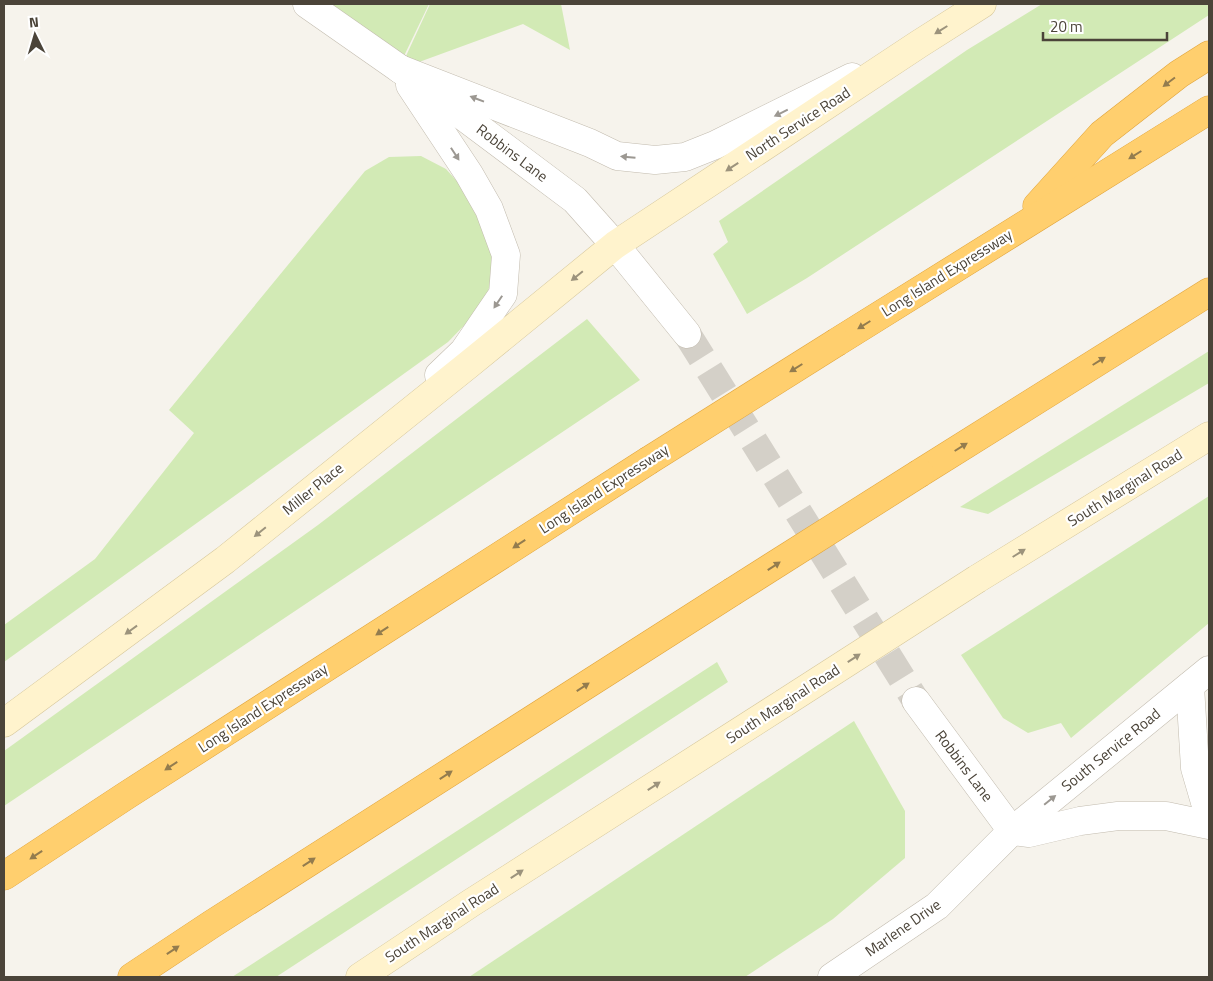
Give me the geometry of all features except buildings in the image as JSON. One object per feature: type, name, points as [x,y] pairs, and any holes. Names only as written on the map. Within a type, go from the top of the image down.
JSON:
[{"type":"highway","points":[[1015,230],[1102,134],[1179,74],[1209,55]]},
{"type":"highway","name":"Long Island Expressway","points":[[4,876],[648,461],[1209,110]]},
{"type":"highway","points":[[132,977],[732,592],[1209,292]]},
{"type":"main road","name":"North Service Road","points":[[615,245],[982,4]]},
{"type":"main road","name":"Miller Place","points":[[4,723],[225,560],[468,366],[615,245]]},
{"type":"main road","name":"South Marginal Road","points":[[360,977],[978,579],[1209,436]]},
{"type":"street","name":"Robbins Lane","points":[[307,4],[400,69],[575,200],[615,245],[687,334]]},
{"type":"street","points":[[400,69],[590,143],[617,156],[655,160],[685,157],[715,145],[919,44]]},
{"type":"street","points":[[346,463],[464,351],[503,294],[506,255],[489,209],[469,174],[400,69]]},
{"type":"street","points":[[1200,678],[1195,768],[1207,798]]},
{"type":"street","name":"South Service Road","points":[[1012,831],[1200,678]]},
{"type":"street","name":"Robbins Lane","points":[[916,701],[1012,831]]},
{"type":"street","points":[[1012,831],[1029,833],[1080,821],[1118,816],[1166,816],[1209,825]]},
{"type":"street","name":"Marlene Drive","points":[[832,977],[937,906],[1012,831]]},
{"type":"green space","points":[[327,4],[429,4],[404,56]]},
{"type":"green space","points":[[430,4],[561,4],[570,50],[523,24],[400,69]]},
{"type":"green space","points":[[1042,4],[1209,4],[1209,15],[807,278],[747,314],[713,254],[728,242],[719,221],[967,50]]},
{"type":"green space","points":[[421,156],[446,169],[481,208],[485,232],[495,267],[484,305],[448,342],[4,662],[4,625],[95,559],[194,433],[169,410],[365,171],[389,157]]},
{"type":"green space","points":[[587,319],[640,380],[4,806],[4,751],[318,525]]},
{"type":"green space","points":[[1209,351],[1209,383],[988,514],[960,507]]},
{"type":"green space","points":[[1209,496],[1209,623],[1071,738],[1061,723],[1028,733],[1003,718],[961,655]]},
{"type":"green space","points":[[717,662],[728,682],[276,977],[232,977]]},
{"type":"green space","points":[[854,721],[905,811],[905,858],[833,919],[745,977],[469,977]]},
{"type":"tunnel","points":[[687,334],[916,701]]}]
